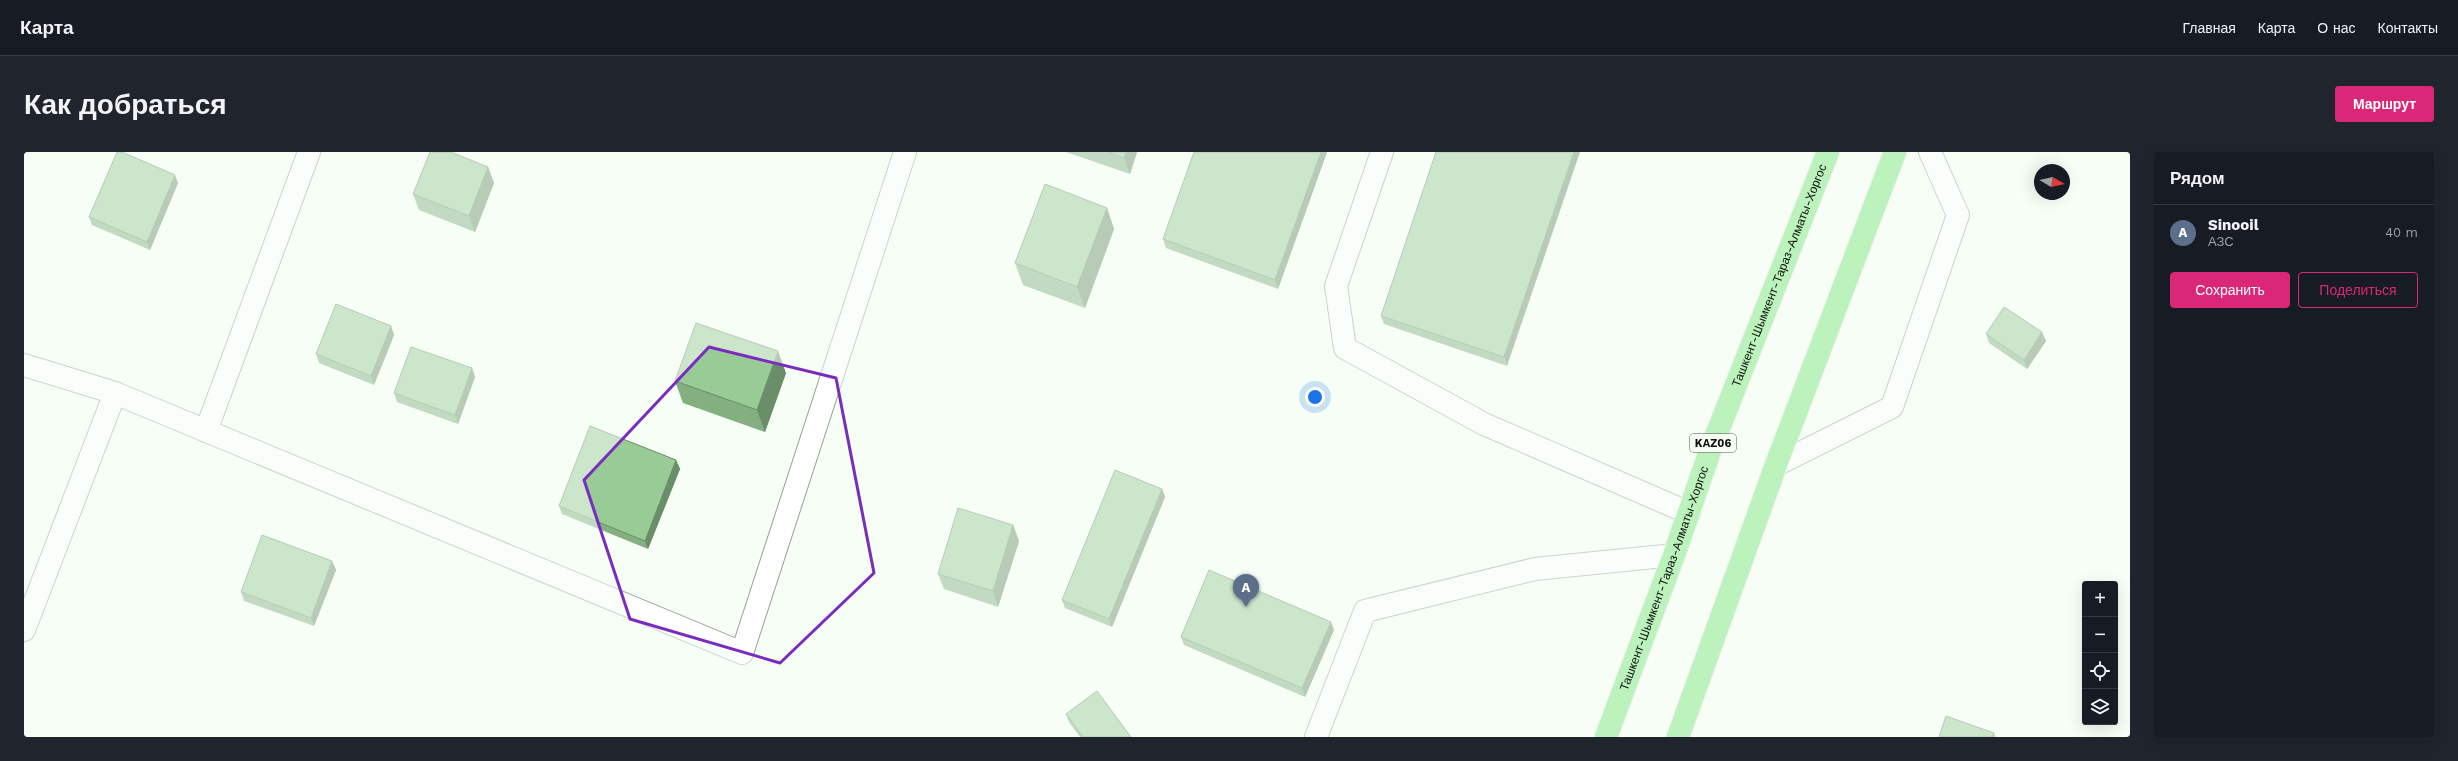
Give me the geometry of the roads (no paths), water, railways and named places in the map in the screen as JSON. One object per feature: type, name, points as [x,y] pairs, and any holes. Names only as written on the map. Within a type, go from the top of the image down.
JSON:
[{"type":"highway","name":"Ташкент-Шымкент-Тараз-Алматы-Хоргос","points":[[1606,737],[1674,555],[1710,451],[1828,152]]},
{"type":"highway","points":[[1678,737],[1776,465],[1895,152]]},
{"type":"street","points":[[206,431],[309,152]]},
{"type":"street","points":[[24,365],[115,393],[742,653],[905,152]]},
{"type":"street","points":[[1382,152],[1336,286],[1345,348],[1484,424],[1688,513]]},
{"type":"street","points":[[1776,465],[1892,407],[1958,215],[1930,152]]},
{"type":"street","points":[[24,630],[115,393]]},
{"type":"street","points":[[1316,737],[1365,611],[1535,569],[1674,555]]},
{"type":"place","name":"Sinooil","points":[[1246,607]]}]
